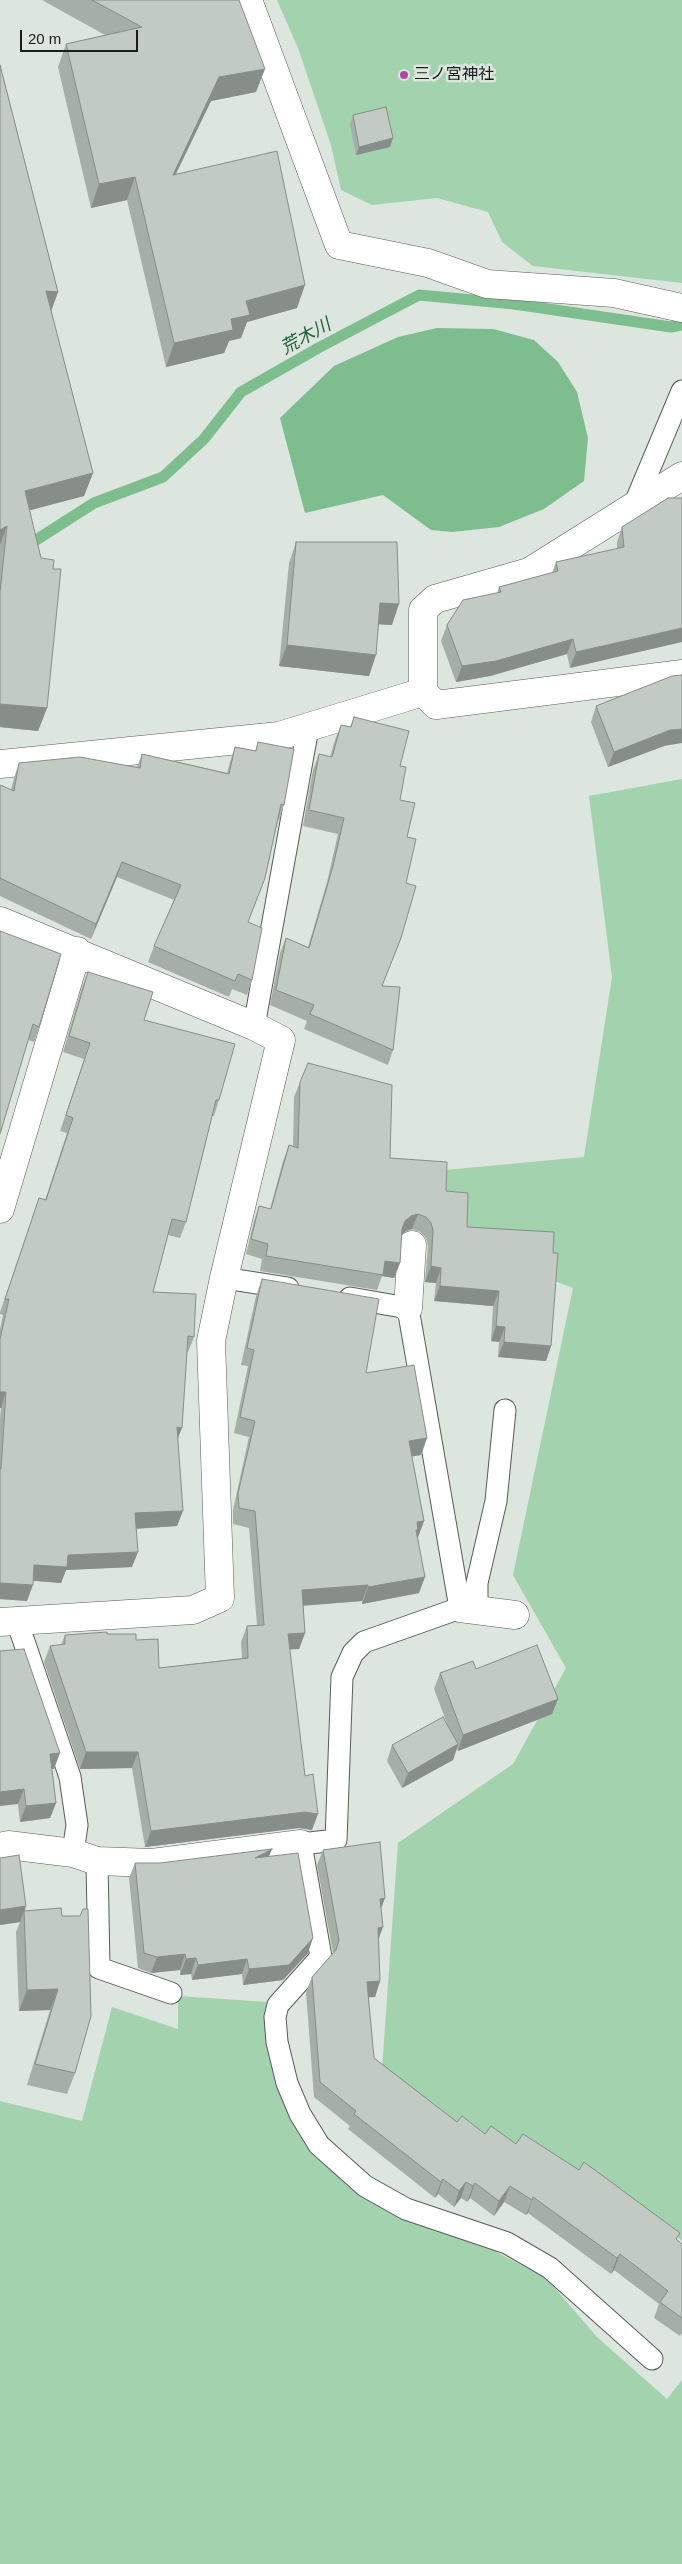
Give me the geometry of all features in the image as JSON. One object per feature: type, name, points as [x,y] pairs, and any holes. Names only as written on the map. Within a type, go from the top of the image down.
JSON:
[{"type":"street","points":[[248,0],[340,245],[428,263],[487,284],[614,293],[682,308]]},
{"type":"street","points":[[682,476],[529,572],[435,599],[423,610],[423,692],[436,705],[682,674]]},
{"type":"street","points":[[0,764],[279,736],[423,692]]},
{"type":"street","points":[[0,921],[77,951],[254,1026],[281,1040],[224,1278],[211,1341],[220,1598],[193,1610],[8,1622]]},
{"type":"street","points":[[0,1209],[77,951]]},
{"type":"street","points":[[408,1308],[412,1245]]},
{"type":"street","points":[[468,1609],[515,1615]]},
{"type":"street","points":[[0,1847],[8,1845],[85,1857],[152,1863],[301,1844]]},
{"type":"lane","points":[[633,508],[682,391]]},
{"type":"lane","points":[[254,1026],[308,728]]},
{"type":"lane","points":[[224,1278],[408,1308],[468,1609]]},
{"type":"lane","points":[[468,1609],[477,1582],[496,1501],[505,1410]]},
{"type":"lane","points":[[468,1609],[364,1642],[352,1653],[342,1677],[336,1840],[301,1844],[321,1956],[278,2005],[275,2017],[276,2042],[287,2082],[300,2114],[319,2145],[365,2186],[406,2209],[508,2243],[550,2268],[652,2360]]},
{"type":"lane","points":[[8,1622],[70,1778],[77,1825],[85,1857],[99,1968],[171,1993]]},
{"type":"shaded area","points":[[277,0],[682,0],[682,283],[533,266],[502,242],[488,212],[437,198],[372,205],[341,190],[331,145],[298,48]]},
{"type":"shaded area","points":[[437,328],[493,329],[534,340],[558,362],[577,392],[588,438],[584,481],[544,509],[499,527],[452,532],[431,530],[383,495],[305,513],[280,418],[334,366],[398,337]]},
{"type":"shaded area","points":[[682,779],[682,2241],[621,2189],[449,2125],[382,2069],[398,1843],[513,1764],[566,1668],[513,1575],[573,1288],[397,1222],[403,1174],[584,1157],[612,977],[589,796]]},
{"type":"shaded area","points":[[178,1996],[267,2002],[267,2047],[280,2096],[313,2149],[352,2189],[419,2225],[489,2248],[547,2279],[597,2337],[667,2399],[682,2380],[682,2564],[0,2564],[0,2101],[82,2121],[112,2007],[178,2029]]},
{"type":"building","points":[[92,0],[239,0],[265,69],[219,77],[173,175],[277,151],[305,285],[246,301],[250,315],[231,319],[233,330],[174,343],[135,177],[99,184],[66,44],[142,27]]},
{"type":"building","points":[[0,65],[58,292],[46,291],[93,473],[25,491],[41,558],[54,560],[53,569],[61,569],[47,708],[0,704],[0,592],[7,526],[0,530]]},
{"type":"building","points":[[386,107],[393,138],[359,147],[353,115]]},
{"type":"building","points":[[668,498],[682,498],[682,628],[576,652],[573,639],[496,661],[462,666],[447,625],[463,600],[501,592],[499,587],[558,571],[556,562],[624,547],[622,527]]},
{"type":"building","points":[[296,542],[397,542],[399,604],[380,603],[376,655],[287,645]]},
{"type":"building","points":[[682,675],[682,729],[670,730],[614,752],[596,706],[672,676]]},
{"type":"building","points":[[354,717],[409,731],[400,766],[406,767],[400,800],[415,803],[407,837],[416,839],[406,883],[416,886],[401,938],[382,986],[400,987],[393,1050],[310,1014],[314,1005],[276,990],[286,938],[309,948],[333,866],[344,818],[309,810],[319,754],[332,757],[341,725],[351,727]]},
{"type":"building","points":[[258,742],[294,749],[284,805],[281,804],[265,878],[248,922],[262,928],[252,980],[238,974],[235,981],[154,946],[181,885],[122,862],[96,924],[0,878],[0,785],[14,791],[19,763],[80,757],[140,768],[142,754],[229,774],[235,747],[256,751]]},
{"type":"building","points":[[0,931],[61,954],[39,1027],[33,1024],[0,1134]]},
{"type":"building","points":[[88,972],[153,992],[144,1020],[235,1044],[219,1100],[216,1100],[186,1222],[172,1219],[153,1292],[196,1294],[194,1337],[188,1336],[182,1428],[177,1427],[183,1511],[135,1513],[138,1552],[68,1555],[67,1567],[34,1565],[33,1585],[0,1583],[0,1469],[6,1392],[0,1392],[0,1339],[9,1299],[5,1299],[39,1198],[46,1200],[73,1118],[66,1115],[90,1043],[69,1036]]},
{"type":"building","points":[[308,1063],[392,1085],[390,1158],[447,1162],[446,1191],[468,1193],[467,1227],[554,1232],[553,1253],[558,1253],[551,1346],[504,1342],[505,1327],[496,1326],[499,1291],[440,1286],[441,1268],[431,1266],[433,1230],[431,1223],[426,1217],[418,1214],[411,1216],[405,1221],[402,1229],[400,1263],[385,1261],[383,1275],[266,1256],[268,1244],[251,1239],[259,1206],[271,1209],[289,1145],[298,1148],[300,1082]]},
{"type":"building","points":[[262,1279],[379,1299],[366,1373],[414,1365],[427,1438],[409,1441],[424,1521],[417,1522],[418,1530],[416,1530],[425,1577],[368,1587],[368,1585],[302,1590],[305,1633],[288,1634],[305,1776],[313,1774],[318,1814],[305,1812],[151,1831],[138,1752],[86,1752],[50,1646],[65,1644],[65,1635],[107,1632],[107,1634],[136,1634],[136,1640],[158,1639],[159,1668],[248,1658],[247,1626],[264,1625],[255,1511],[239,1508],[238,1493],[255,1421],[240,1417],[254,1350],[247,1348]]},
{"type":"building","points":[[537,1645],[558,1699],[463,1735],[440,1673],[473,1661],[476,1669]]},
{"type":"building","points":[[24,1649],[60,1753],[50,1754],[56,1803],[26,1806],[24,1789],[0,1792],[0,1651]]},
{"type":"building","points":[[443,1717],[458,1744],[408,1773],[392,1745]]},
{"type":"building","points":[[380,1842],[385,1898],[380,1899],[383,1927],[378,1928],[380,1981],[367,1982],[374,2058],[457,2122],[462,2116],[485,2134],[491,2126],[516,2144],[523,2134],[579,2170],[584,2162],[680,2233],[676,2239],[682,2244],[682,2318],[660,2302],[668,2291],[620,2254],[617,2258],[533,2197],[532,2200],[510,2186],[499,2201],[475,2183],[473,2186],[466,2182],[459,2191],[443,2179],[441,2182],[354,2114],[356,2111],[320,2082],[312,1977],[336,1950],[339,1940],[323,1850]]},
{"type":"building","points":[[272,1849],[255,1858],[298,1853],[313,1938],[289,1965],[249,1969],[247,1959],[198,1965],[196,1958],[186,1959],[185,1954],[157,1957],[144,1953],[135,1863],[160,1863]]},
{"type":"building","points":[[19,1855],[26,1906],[0,1910],[0,1858]]},
{"type":"building","points":[[61,1908],[62,1916],[80,1916],[83,1909],[88,1909],[91,2016],[75,2073],[35,2064],[58,1989],[27,1990],[24,1911]]},
{"type":"waterway","name":"荒木川","points":[[0,563],[94,503],[163,477],[204,439],[241,392],[320,347],[419,295],[514,304],[671,327],[682,325]]},
{"type":"place","name":"三ノ宮神社","points":[[404,75]]}]
